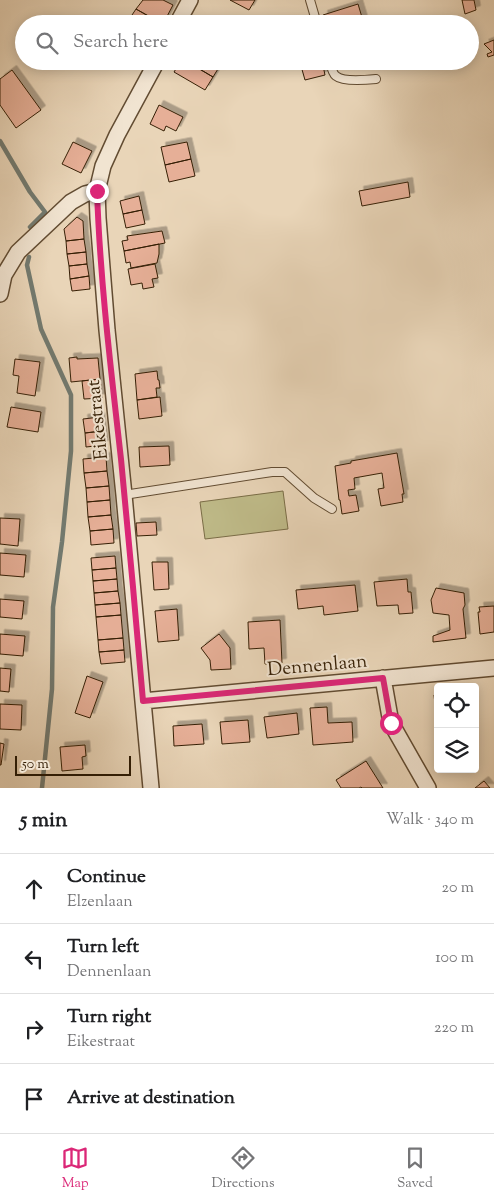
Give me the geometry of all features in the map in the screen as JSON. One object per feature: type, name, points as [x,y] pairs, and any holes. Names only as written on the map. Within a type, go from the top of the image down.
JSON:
[{"type":"street","points":[[182,15],[190,0]]},
{"type":"street","name":"Eikestraat","points":[[151,788],[107,330],[97,191],[103,166],[117,135],[152,70]]},
{"type":"street","points":[[0,294],[4,275],[18,252],[71,202],[85,194],[97,191]]},
{"type":"street","name":"Dennenlaan","points":[[143,701],[494,668]]},
{"type":"street","points":[[383,678],[391,723],[428,788]]},
{"type":"lane","points":[[310,0],[314,15]]},
{"type":"lane","points":[[333,70],[336,77],[344,80],[376,79]]},
{"type":"lane","points":[[124,495],[272,472],[285,472],[314,498],[332,509]]},
{"type":"shaded area","points":[[283,491],[288,529],[205,539],[200,502]]},
{"type":"building","points":[[143,0],[163,0],[173,5],[168,15],[147,15],[136,9]]},
{"type":"building","points":[[230,0],[255,0],[249,10]]},
{"type":"building","points":[[462,0],[474,0],[476,10],[465,14]]},
{"type":"building","points":[[358,4],[361,15],[323,15]]},
{"type":"building","points":[[136,9],[146,15],[132,15]]},
{"type":"building","points":[[494,40],[494,55],[488,57],[487,54],[492,52],[484,44]]},
{"type":"building","points":[[12,70],[41,110],[16,128],[0,105],[0,79]]},
{"type":"building","points":[[175,70],[201,70],[213,77],[205,90],[174,72]]},
{"type":"building","points":[[201,70],[217,70],[213,77]]},
{"type":"building","points":[[302,70],[324,70],[325,75],[305,80]]},
{"type":"building","points":[[159,105],[183,117],[176,131],[166,126],[164,131],[150,124]]},
{"type":"building","points":[[73,142],[92,151],[81,173],[62,164]]},
{"type":"building","points":[[187,142],[191,159],[165,165],[161,147]]},
{"type":"building","points":[[191,159],[195,176],[169,182],[165,165]]},
{"type":"building","points":[[408,182],[410,197],[362,206],[359,191]]},
{"type":"building","points":[[139,196],[142,210],[123,214],[120,201]]},
{"type":"building","points":[[142,210],[145,224],[126,228],[123,214]]},
{"type":"building","points":[[77,217],[83,221],[84,239],[66,241],[64,229]]},
{"type":"building","points":[[162,231],[165,243],[124,251],[122,241],[128,240],[127,236]]},
{"type":"building","points":[[84,239],[86,252],[67,254],[66,241]]},
{"type":"building","points":[[159,244],[157,263],[131,268],[130,262],[126,263],[124,251]]},
{"type":"building","points":[[86,252],[87,264],[69,266],[67,254]]},
{"type":"building","points":[[87,264],[89,276],[70,279],[69,266]]},
{"type":"building","points":[[155,264],[158,278],[152,279],[154,287],[143,289],[142,283],[131,285],[128,269]]},
{"type":"building","points":[[89,276],[90,289],[72,291],[70,279]]},
{"type":"building","points":[[77,357],[77,359],[98,358],[100,379],[71,382],[69,358]]},
{"type":"building","points":[[15,359],[40,362],[35,396],[17,393],[19,376],[13,375]]},
{"type":"building","points":[[157,371],[160,388],[156,388],[157,397],[137,400],[135,374]]},
{"type":"building","points":[[100,379],[102,398],[84,399],[82,381]]},
{"type":"building","points":[[160,397],[162,416],[139,419],[137,400]]},
{"type":"building","points":[[11,407],[41,412],[38,432],[7,427]]},
{"type":"building","points":[[100,417],[102,431],[85,433],[83,419]]},
{"type":"building","points":[[102,431],[104,445],[86,447],[85,433]]},
{"type":"building","points":[[169,446],[170,465],[140,467],[139,447]]},
{"type":"building","points":[[397,453],[404,494],[402,494],[403,502],[381,506],[378,489],[384,488],[382,473],[354,478],[355,489],[348,490],[349,496],[356,495],[359,511],[342,514],[335,466],[351,463],[351,461]]},
{"type":"building","points":[[106,457],[107,471],[84,473],[83,459]]},
{"type":"building","points":[[107,471],[109,486],[86,488],[84,473]]},
{"type":"building","points":[[109,486],[110,500],[87,502],[86,488]]},
{"type":"building","points":[[110,500],[111,515],[88,517],[87,502]]},
{"type":"building","points":[[111,515],[113,529],[90,531],[88,517]]},
{"type":"building","points":[[0,518],[20,519],[18,546],[0,544]]},
{"type":"building","points":[[156,522],[157,535],[137,536],[136,523]]},
{"type":"building","points":[[113,529],[114,543],[91,545],[90,531]]},
{"type":"building","points":[[0,553],[26,555],[24,577],[0,575]]},
{"type":"building","points":[[115,556],[116,568],[92,570],[91,558]]},
{"type":"building","points":[[152,562],[168,562],[169,589],[154,590]]},
{"type":"building","points":[[116,568],[117,579],[93,581],[92,570]]},
{"type":"building","points":[[117,579],[118,591],[94,593],[93,581]]},
{"type":"building","points":[[407,579],[408,592],[411,592],[413,613],[399,614],[398,605],[377,606],[374,582]]},
{"type":"building","points":[[355,585],[358,611],[324,615],[323,606],[298,609],[296,590]]},
{"type":"building","points":[[436,588],[464,593],[465,605],[463,609],[466,638],[433,642],[433,636],[450,630],[449,615],[433,613],[431,600]]},
{"type":"building","points":[[118,591],[120,603],[95,605],[94,593]]},
{"type":"building","points":[[0,599],[24,601],[22,619],[0,617]]},
{"type":"building","points":[[120,603],[121,615],[96,617],[95,605]]},
{"type":"building","points":[[494,606],[494,632],[480,634],[479,607]]},
{"type":"building","points":[[177,609],[179,640],[158,642],[155,611]]},
{"type":"building","points":[[121,615],[123,638],[98,640],[96,617]]},
{"type":"building","points":[[280,620],[282,663],[265,664],[264,648],[249,649],[248,622]]},
{"type":"building","points":[[0,634],[25,636],[23,656],[0,654]]},
{"type":"building","points":[[219,634],[230,648],[231,669],[211,670],[210,660],[201,648]]},
{"type":"building","points":[[123,638],[124,650],[99,652],[98,640]]},
{"type":"building","points":[[124,650],[125,662],[101,664],[99,652]]},
{"type":"building","points":[[0,668],[11,669],[9,692],[0,691]]},
{"type":"building","points":[[87,676],[103,682],[90,718],[75,713]]},
{"type":"building","points":[[0,704],[22,705],[21,730],[0,729]]},
{"type":"building","points":[[327,707],[328,723],[352,722],[353,742],[313,745],[310,708]]},
{"type":"building","points":[[297,713],[299,734],[267,738],[264,717]]},
{"type":"building","points":[[248,720],[250,742],[222,744],[220,722]]},
{"type":"building","points":[[202,724],[204,744],[174,746],[173,726]]},
{"type":"building","points":[[0,743],[4,744],[1,765],[0,765]]},
{"type":"building","points":[[85,745],[86,756],[82,757],[83,769],[62,771],[60,747]]},
{"type":"building","points":[[366,761],[383,788],[341,788],[336,780]]},
{"type":"building","points":[[484,781],[490,788],[475,788]]},
{"type":"waterway","points":[[0,141],[30,192],[45,212],[30,227]]},
{"type":"waterway","points":[[29,257],[27,265],[41,329],[71,395],[71,451],[53,607],[52,689],[42,788]]},
{"type":"route","points":[[97,191],[107,330],[143,701],[383,678],[391,723]]}]
